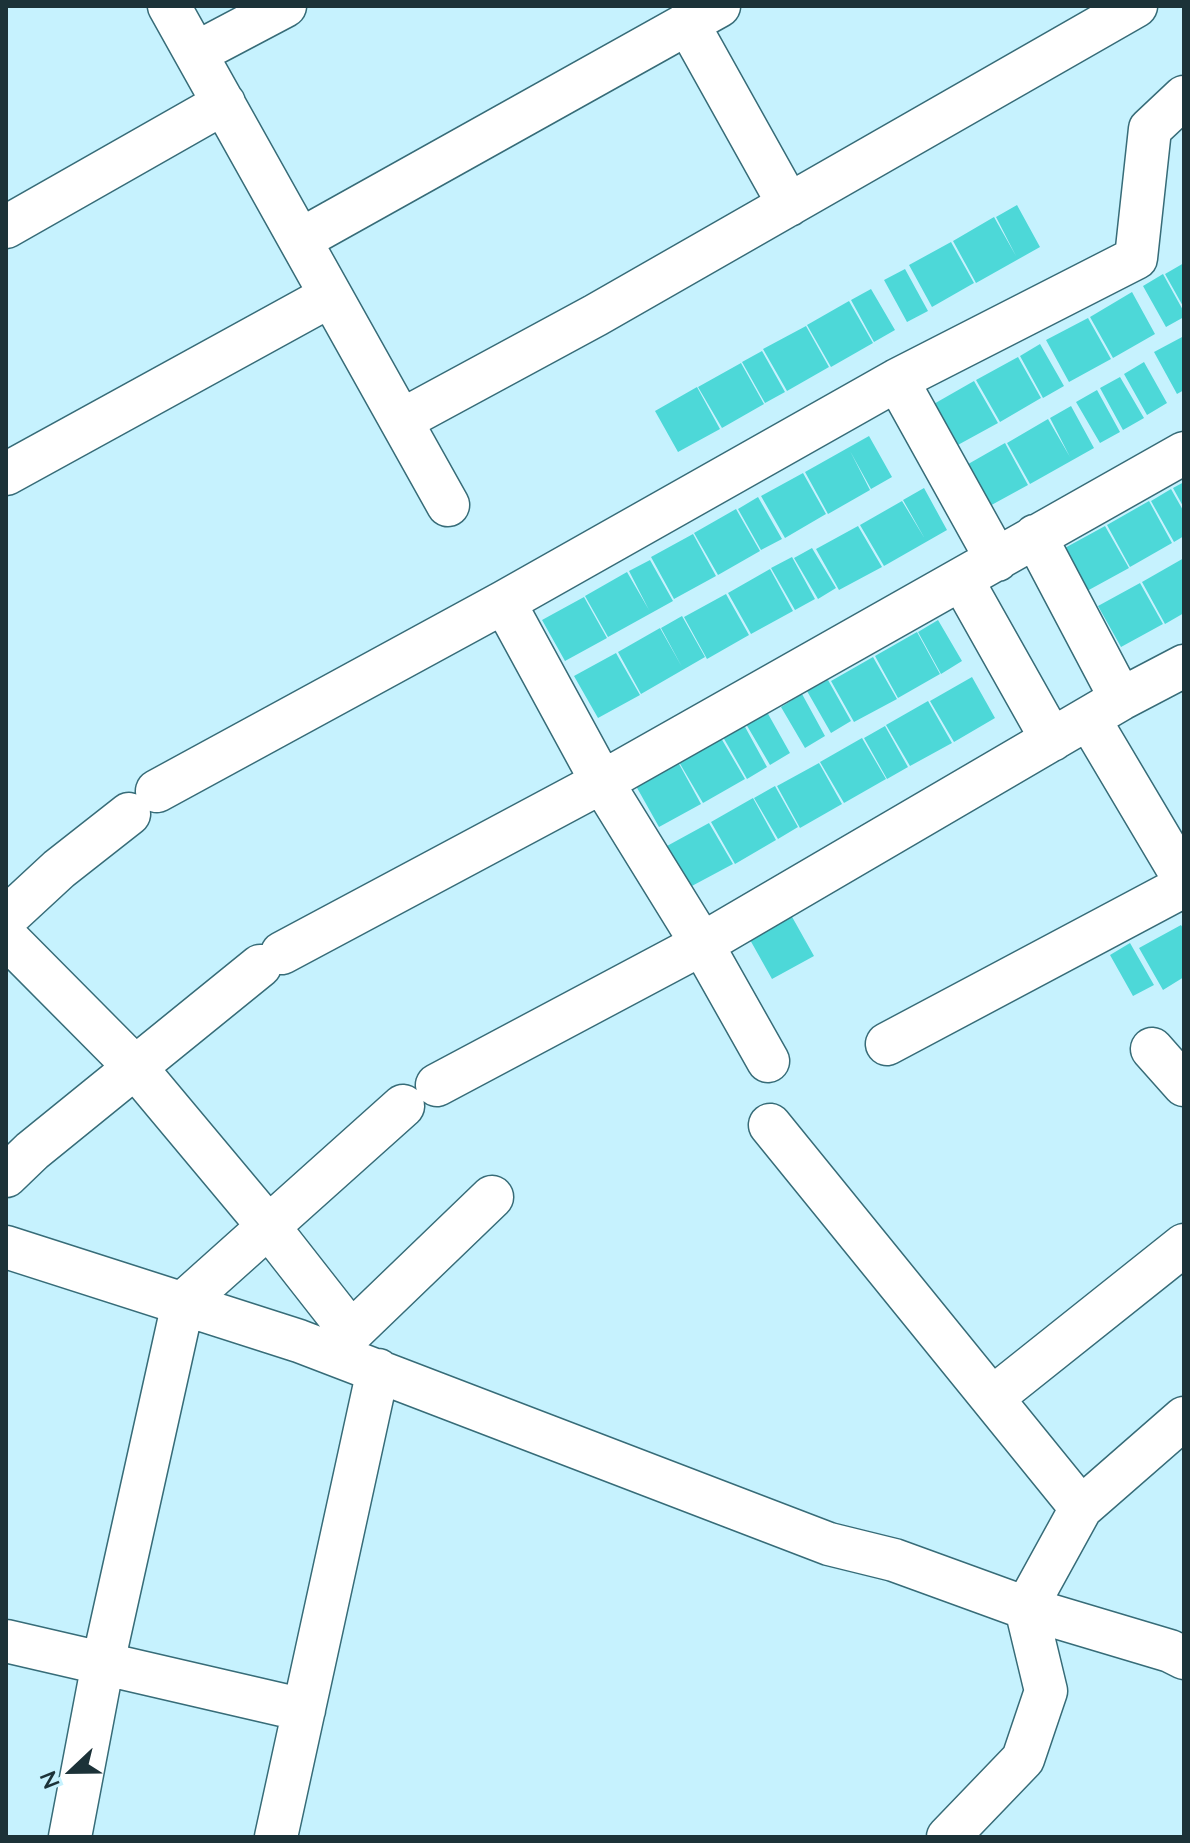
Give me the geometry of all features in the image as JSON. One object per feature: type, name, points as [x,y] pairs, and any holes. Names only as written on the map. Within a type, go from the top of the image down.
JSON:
[{"type":"street","points":[[169,6],[448,505]]},
{"type":"street","points":[[196,53],[285,6]]},
{"type":"street","points":[[402,420],[596,315],[1136,6]]},
{"type":"street","points":[[300,240],[704,15],[789,205]]},
{"type":"street","points":[[6,918],[59,869],[143,802],[897,380],[1136,258],[1150,129],[1184,97]]},
{"type":"street","points":[[6,227],[224,103]]},
{"type":"street","points":[[6,474],[330,296]]},
{"type":"street","points":[[897,380],[1052,740]]},
{"type":"street","points":[[6,1176],[135,1067],[271,960],[602,782],[1184,453]]},
{"type":"street","points":[[1035,536],[1105,709],[1184,879]]},
{"type":"street","points":[[504,602],[602,782],[702,944],[768,1061]]},
{"type":"street","points":[[70,1837],[103,1663],[183,1303],[420,1096],[702,944],[1184,666]]},
{"type":"street","points":[[887,1044],[1184,886]]},
{"type":"street","points":[[6,937],[135,1067],[268,1226],[341,1342],[378,1370],[829,1544],[894,1560],[1026,1608],[1170,1651],[1184,1658]]},
{"type":"street","points":[[1152,1049],[1184,1085]]},
{"type":"street","points":[[770,1125],[1081,1508]]},
{"type":"street","points":[[341,1342],[492,1197]]},
{"type":"street","points":[[992,1398],[1184,1245]]},
{"type":"street","points":[[6,1247],[183,1303],[341,1342]]},
{"type":"street","points":[[276,1837],[378,1370]]},
{"type":"street","points":[[948,1837],[1023,1759],[1046,1691],[1026,1608],[1081,1508],[1184,1418]]},
{"type":"street","points":[[6,1641],[304,1710]]},
{"type":"building","points":[[1017,205],[1040,247],[976,283],[953,241],[994,217],[1016,256],[996,217]]},
{"type":"building","points":[[951,242],[974,283],[932,307],[909,265]]},
{"type":"building","points":[[1184,263],[1184,308],[1165,274]]},
{"type":"building","points":[[905,269],[928,311],[907,322],[884,280]]},
{"type":"building","points":[[1163,274],[1184,312],[1184,317],[1166,327],[1143,286]]},
{"type":"building","points":[[871,289],[895,330],[874,342],[851,300]]},
{"type":"building","points":[[1132,292],[1155,334],[1113,358],[1090,317]]},
{"type":"building","points":[[849,301],[873,343],[831,367],[807,325]]},
{"type":"building","points":[[1088,318],[1111,359],[1069,382],[1046,340]]},
{"type":"building","points":[[806,326],[829,367],[787,391],[763,349]]},
{"type":"building","points":[[1184,336],[1184,390],[1177,394],[1154,352]]},
{"type":"building","points":[[1040,344],[1064,386],[1043,398],[1020,356]]},
{"type":"building","points":[[762,351],[785,392],[765,403],[742,362]]},
{"type":"building","points":[[1018,357],[1041,398],[1000,422],[976,380]]},
{"type":"building","points":[[1144,362],[1167,403],[1147,415],[1124,374]]},
{"type":"building","points":[[741,363],[764,404],[722,428],[698,387]]},
{"type":"building","points":[[1120,377],[1144,418],[1123,430],[1100,388]]},
{"type":"building","points":[[974,381],[998,423],[956,446],[932,405]]},
{"type":"building","points":[[697,387],[720,429],[678,452],[655,411]]},
{"type":"building","points":[[1097,390],[1120,432],[1100,443],[1076,402]]},
{"type":"building","points":[[1071,406],[1094,448],[1030,484],[1007,443],[1048,419],[1070,457],[1050,418]]},
{"type":"building","points":[[869,436],[892,477],[871,489],[850,451],[870,490],[828,514],[805,472]]},
{"type":"building","points":[[1005,443],[1028,485],[986,508],[963,467]]},
{"type":"building","points":[[803,473],[826,514],[785,538],[761,496]]},
{"type":"building","points":[[1184,482],[1184,508],[1173,488]]},
{"type":"building","points":[[924,488],[947,530],[884,566],[860,525],[902,501],[925,539],[903,500]]},
{"type":"building","points":[[1171,489],[1184,512],[1184,536],[1174,542],[1151,501]]},
{"type":"building","points":[[758,497],[782,539],[761,550],[738,509]]},
{"type":"building","points":[[1149,501],[1172,543],[1130,567],[1107,525]]},
{"type":"building","points":[[736,509],[760,551],[718,575],[694,533]]},
{"type":"building","points":[[858,526],[882,567],[839,590],[816,549]]},
{"type":"building","points":[[1105,526],[1129,568],[1087,591],[1063,549]]},
{"type":"building","points":[[693,534],[716,576],[674,599],[651,557]]},
{"type":"building","points":[[812,548],[836,588],[818,599],[794,558]]},
{"type":"building","points":[[792,557],[815,599],[795,610],[771,568]]},
{"type":"building","points":[[1184,558],[1184,613],[1165,624],[1142,582]]},
{"type":"building","points":[[650,560],[673,601],[608,637],[585,596],[627,572],[649,610],[629,571]]},
{"type":"building","points":[[770,569],[793,611],[751,634],[728,593]]},
{"type":"building","points":[[1140,583],[1163,624],[1121,647],[1098,606]]},
{"type":"building","points":[[726,594],[749,635],[707,659],[684,617]]},
{"type":"building","points":[[584,597],[607,638],[565,661],[542,620]]},
{"type":"building","points":[[682,616],[705,657],[641,694],[618,652],[660,628],[682,667],[661,628]]},
{"type":"building","points":[[938,620],[962,661],[941,674],[918,632]]},
{"type":"building","points":[[917,632],[940,674],[898,698],[875,656]]},
{"type":"building","points":[[616,653],[640,695],[598,718],[574,676]]},
{"type":"building","points":[[873,657],[897,699],[854,722],[831,681]]},
{"type":"building","points":[[972,677],[995,718],[954,742],[930,701]]},
{"type":"building","points":[[828,680],[851,721],[831,733],[807,691]]},
{"type":"building","points":[[802,694],[825,736],[805,748],[781,707]]},
{"type":"building","points":[[928,701],[952,743],[910,766],[886,725]]},
{"type":"building","points":[[767,712],[790,753],[770,765],[746,724]]},
{"type":"building","points":[[744,725],[767,767],[747,779],[723,737]]},
{"type":"building","points":[[885,726],[908,767],[887,779],[864,738]]},
{"type":"building","points":[[721,738],[745,779],[703,803],[679,762]]},
{"type":"building","points":[[862,738],[886,779],[844,803],[820,762]]},
{"type":"building","points":[[678,762],[701,804],[659,827],[636,786]]},
{"type":"building","points":[[819,763],[842,804],[800,828],[777,786]]},
{"type":"building","points":[[775,786],[798,827],[778,839],[754,798]]},
{"type":"building","points":[[753,798],[776,840],[735,864],[711,822]]},
{"type":"building","points":[[709,823],[733,864],[690,887],[667,846]]},
{"type":"building","points":[[791,915],[814,956],[772,979],[749,938]]},
{"type":"building","points":[[1181,925],[1184,930],[1184,977],[1163,990],[1139,948]]},
{"type":"building","points":[[1130,943],[1154,985],[1133,996],[1110,955]]}]
